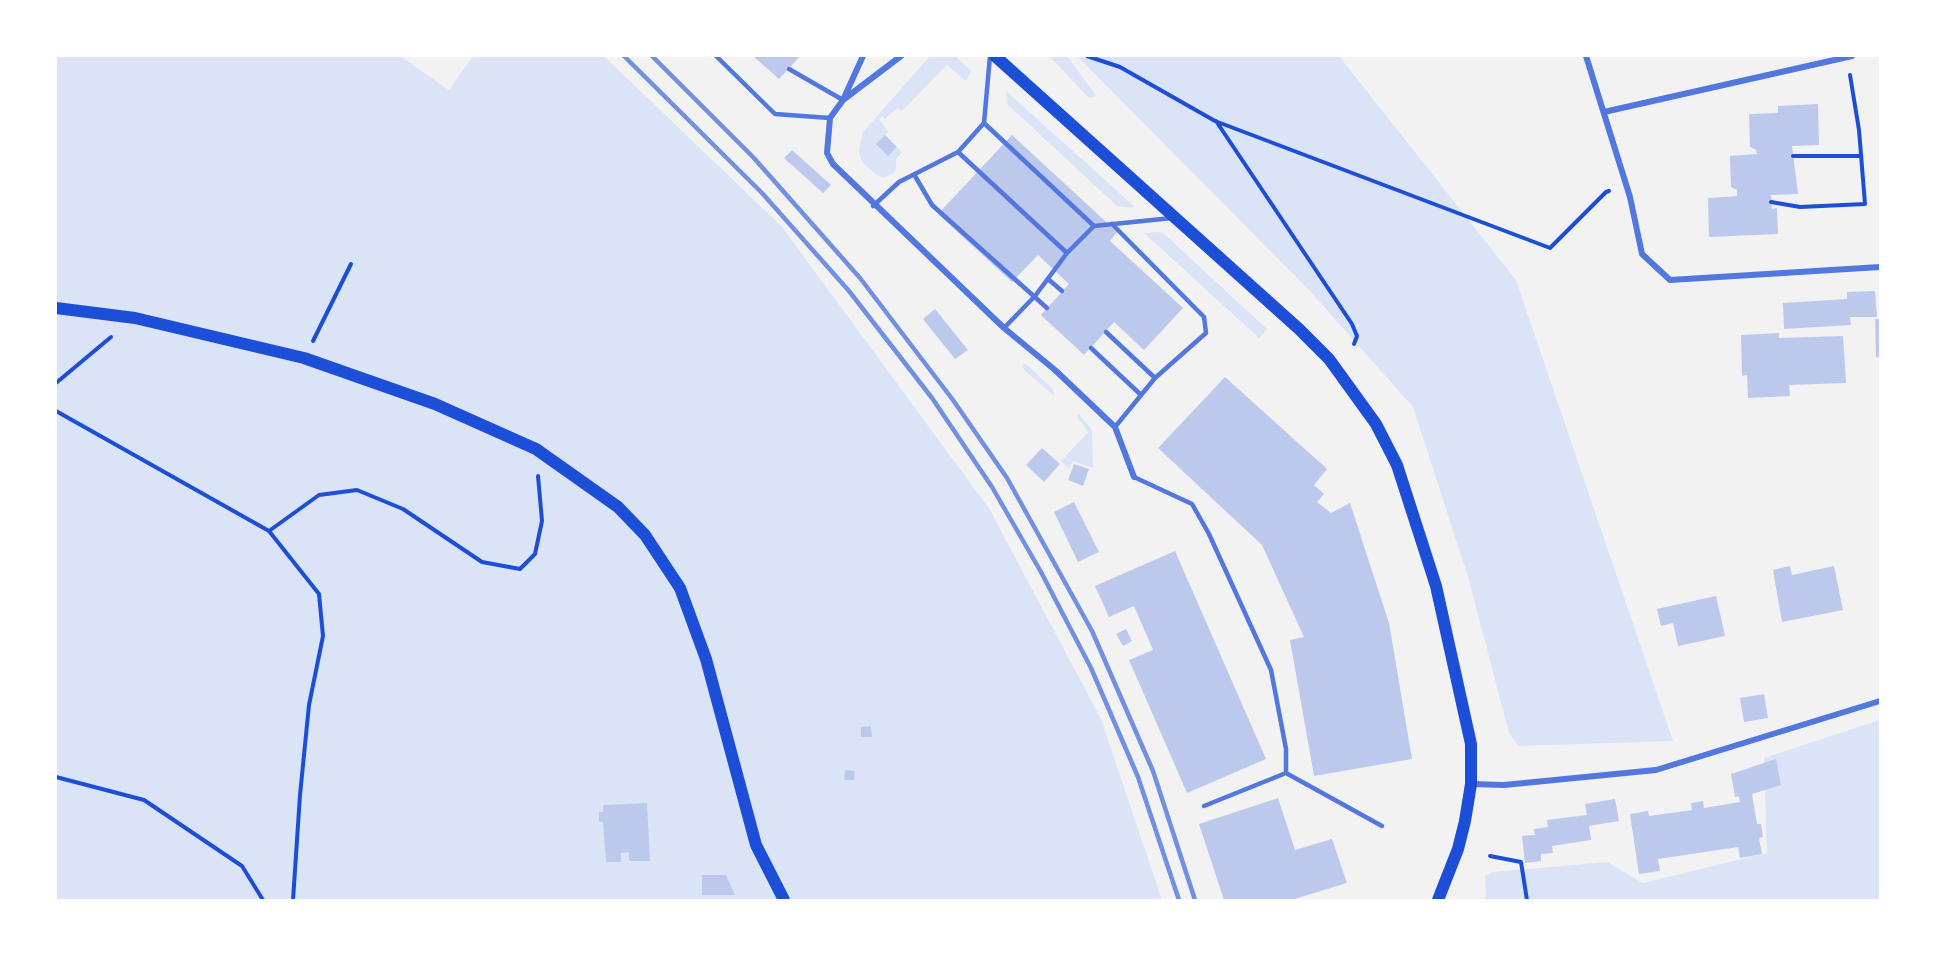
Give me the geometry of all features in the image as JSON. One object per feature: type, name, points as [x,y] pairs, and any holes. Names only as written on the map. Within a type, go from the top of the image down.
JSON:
[{"type":"main road","points":[[995,56],[1178,217],[1329,359],[1376,424],[1397,465],[1436,586],[1467,716],[1471,744],[1471,784],[1458,849],[1437,900]]},
{"type":"main road","points":[[56,308],[135,318],[304,358],[435,404],[536,449],[618,507],[645,535],[680,588],[706,659],[756,845],[784,900]]},
{"type":"street","points":[[863,56],[843,100],[830,118],[827,153],[832,164],[873,206],[1115,428],[1134,477]]},
{"type":"street","points":[[843,100],[901,56]]},
{"type":"street","points":[[1586,56],[1628,189],[1642,254],[1670,280],[1881,267]]},
{"type":"street","points":[[1604,112],[1849,56]]},
{"type":"street","points":[[1471,784],[1504,785],[1656,770],[1881,701]]},
{"type":"lane","points":[[716,56],[775,114],[830,118]]},
{"type":"lane","points":[[873,206],[899,182],[915,176],[958,152],[984,123],[990,56]]},
{"type":"lane","points":[[789,69],[843,100]]},
{"type":"lane","points":[[984,123],[1094,226]]},
{"type":"lane","points":[[958,152],[1067,253]]},
{"type":"lane","points":[[915,176],[932,205],[1047,308]]},
{"type":"lane","points":[[1004,328],[1035,296],[1067,253],[1094,226],[1178,217]]},
{"type":"lane","points":[[1112,224],[1204,317],[1206,333],[1155,378],[1115,428]]},
{"type":"lane","points":[[1048,279],[1062,291]]},
{"type":"lane","points":[[1106,332],[1155,378]]},
{"type":"lane","points":[[1091,348],[1141,395]]},
{"type":"lane","points":[[1134,477],[1192,504],[1209,534],[1271,670],[1286,749],[1286,773]]},
{"type":"lane","points":[[1204,806],[1286,773]]},
{"type":"lane","points":[[1286,773],[1382,826]]},
{"type":"path","points":[[1087,56],[1120,67],[1215,121],[1550,249],[1606,192],[1628,189]]},
{"type":"path","points":[[1771,202],[1800,207],[1865,204],[1849,56]]},
{"type":"path","points":[[1215,121],[1352,324],[1357,336],[1354,344]]},
{"type":"path","points":[[1793,156],[1861,156]]},
{"type":"path","points":[[304,358],[351,264]]},
{"type":"path","points":[[56,383],[135,318]]},
{"type":"path","points":[[56,411],[269,531],[319,594],[324,636],[309,705],[293,900]]},
{"type":"path","points":[[269,531],[319,495],[357,490],[403,509],[482,562],[520,569],[535,554],[542,521],[536,449]]},
{"type":"path","points":[[56,777],[144,800],[242,866],[263,900]]},
{"type":"path","points":[[1490,856],[1521,862],[1527,900]]},
{"type":"shaded area","points":[[56,56],[400,56],[449,90],[473,56],[604,56],[782,227],[990,510],[1101,719],[1162,900],[56,900]]},
{"type":"shaded area","points":[[930,56],[955,56],[971,71],[966,81],[947,65],[902,111],[897,108],[885,119],[882,116],[879,119],[888,132],[876,144],[888,156],[897,147],[902,152],[896,159],[896,169],[893,173],[884,177],[878,176],[863,163],[860,156],[859,149],[863,132]]},
{"type":"shaded area","points":[[1049,56],[1067,56],[1095,97],[1089,98]]},
{"type":"shaded area","points":[[1077,56],[1339,56],[1516,280],[1673,741],[1518,746],[1509,733],[1468,577],[1413,407],[1309,290]]},
{"type":"shaded area","points":[[1006,91],[1134,206],[1133,208],[1117,206],[1007,104]]},
{"type":"shaded area","points":[[1162,232],[1267,329],[1259,338],[1144,233]]},
{"type":"shaded area","points":[[1026,364],[1053,389],[1054,396],[1024,370],[1023,365]]},
{"type":"shaded area","points":[[1079,414],[1092,430],[1093,468],[1073,461],[1069,469],[1061,461],[1088,432],[1077,417]]},
{"type":"shaded area","points":[[1880,720],[1880,900],[1481,900],[1486,897],[1485,876],[1493,872],[1607,862],[1643,883],[1767,853],[1764,758]]},
{"type":"building","points":[[753,56],[800,56],[779,79]]},
{"type":"building","points":[[1818,104],[1819,145],[1792,146],[1798,194],[1771,195],[1772,209],[1777,208],[1778,234],[1709,237],[1708,198],[1737,196],[1737,190],[1731,187],[1730,156],[1757,154],[1756,150],[1750,147],[1749,114],[1778,113],[1778,106]]},
{"type":"building","points":[[885,135],[897,147],[888,156],[876,144]]},
{"type":"building","points":[[1012,135],[1117,232],[1110,241],[1183,308],[1144,350],[1114,322],[1084,355],[1041,315],[1069,284],[1038,255],[1012,282],[938,214]]},
{"type":"building","points":[[792,150],[831,185],[823,193],[784,158]]},
{"type":"building","points":[[1875,291],[1877,317],[1850,317],[1851,325],[1784,329],[1783,303],[1847,299],[1847,292]]},
{"type":"building","points":[[935,309],[968,350],[955,359],[923,319]]},
{"type":"building","points":[[1875,319],[1880,319],[1880,357],[1876,357]]},
{"type":"building","points":[[1779,333],[1779,338],[1843,336],[1846,383],[1789,385],[1790,396],[1748,398],[1747,375],[1742,376],[1741,335]]},
{"type":"building","points":[[1225,377],[1327,469],[1314,485],[1324,494],[1317,502],[1331,513],[1350,503],[1389,623],[1412,759],[1314,776],[1290,640],[1304,637],[1262,545],[1158,448]]},
{"type":"building","points":[[1042,448],[1060,464],[1044,482],[1026,465]]},
{"type":"building","points":[[1074,464],[1089,469],[1083,486],[1068,480]]},
{"type":"building","points":[[1074,502],[1099,552],[1078,562],[1054,512]]},
{"type":"building","points":[[1175,551],[1266,759],[1187,793],[1129,660],[1153,650],[1134,606],[1109,617],[1095,586]]},
{"type":"building","points":[[1790,566],[1792,575],[1834,566],[1843,610],[1782,622],[1773,570]]},
{"type":"building","points":[[1716,596],[1725,636],[1678,646],[1673,623],[1661,626],[1657,609]]},
{"type":"building","points":[[1126,629],[1132,641],[1123,646],[1116,634]]},
{"type":"building","points":[[1764,694],[1768,718],[1744,722],[1740,698]]},
{"type":"building","points":[[871,726],[872,737],[861,737],[861,727]]},
{"type":"building","points":[[1776,759],[1781,785],[1752,794],[1757,824],[1761,824],[1763,837],[1759,838],[1762,854],[1740,858],[1738,847],[1658,859],[1660,871],[1639,874],[1630,814],[1648,811],[1649,816],[1692,810],[1691,803],[1703,801],[1704,808],[1740,802],[1739,796],[1735,797],[1731,774]]},
{"type":"building","points":[[845,770],[855,771],[854,780],[844,780]]},
{"type":"building","points":[[1278,798],[1295,850],[1332,839],[1347,883],[1291,900],[1224,900],[1199,824]]},
{"type":"building","points":[[1615,799],[1619,821],[1589,826],[1591,840],[1552,846],[1553,853],[1541,854],[1541,861],[1525,863],[1522,836],[1535,835],[1534,829],[1548,827],[1547,820],[1587,815],[1585,804]]},
{"type":"building","points":[[647,803],[650,861],[629,861],[629,852],[621,853],[621,862],[606,862],[603,822],[599,822],[599,812],[603,812],[603,805]]},
{"type":"building","points":[[702,875],[726,875],[735,895],[702,895]]},
{"type":"railway","points":[[624,56],[762,193],[849,291],[932,398],[992,487],[1041,572],[1091,668],[1138,777],[1179,900]]},
{"type":"railway","points":[[652,56],[753,157],[860,278],[953,400],[1007,478],[1092,631],[1153,771],[1195,900]]}]
